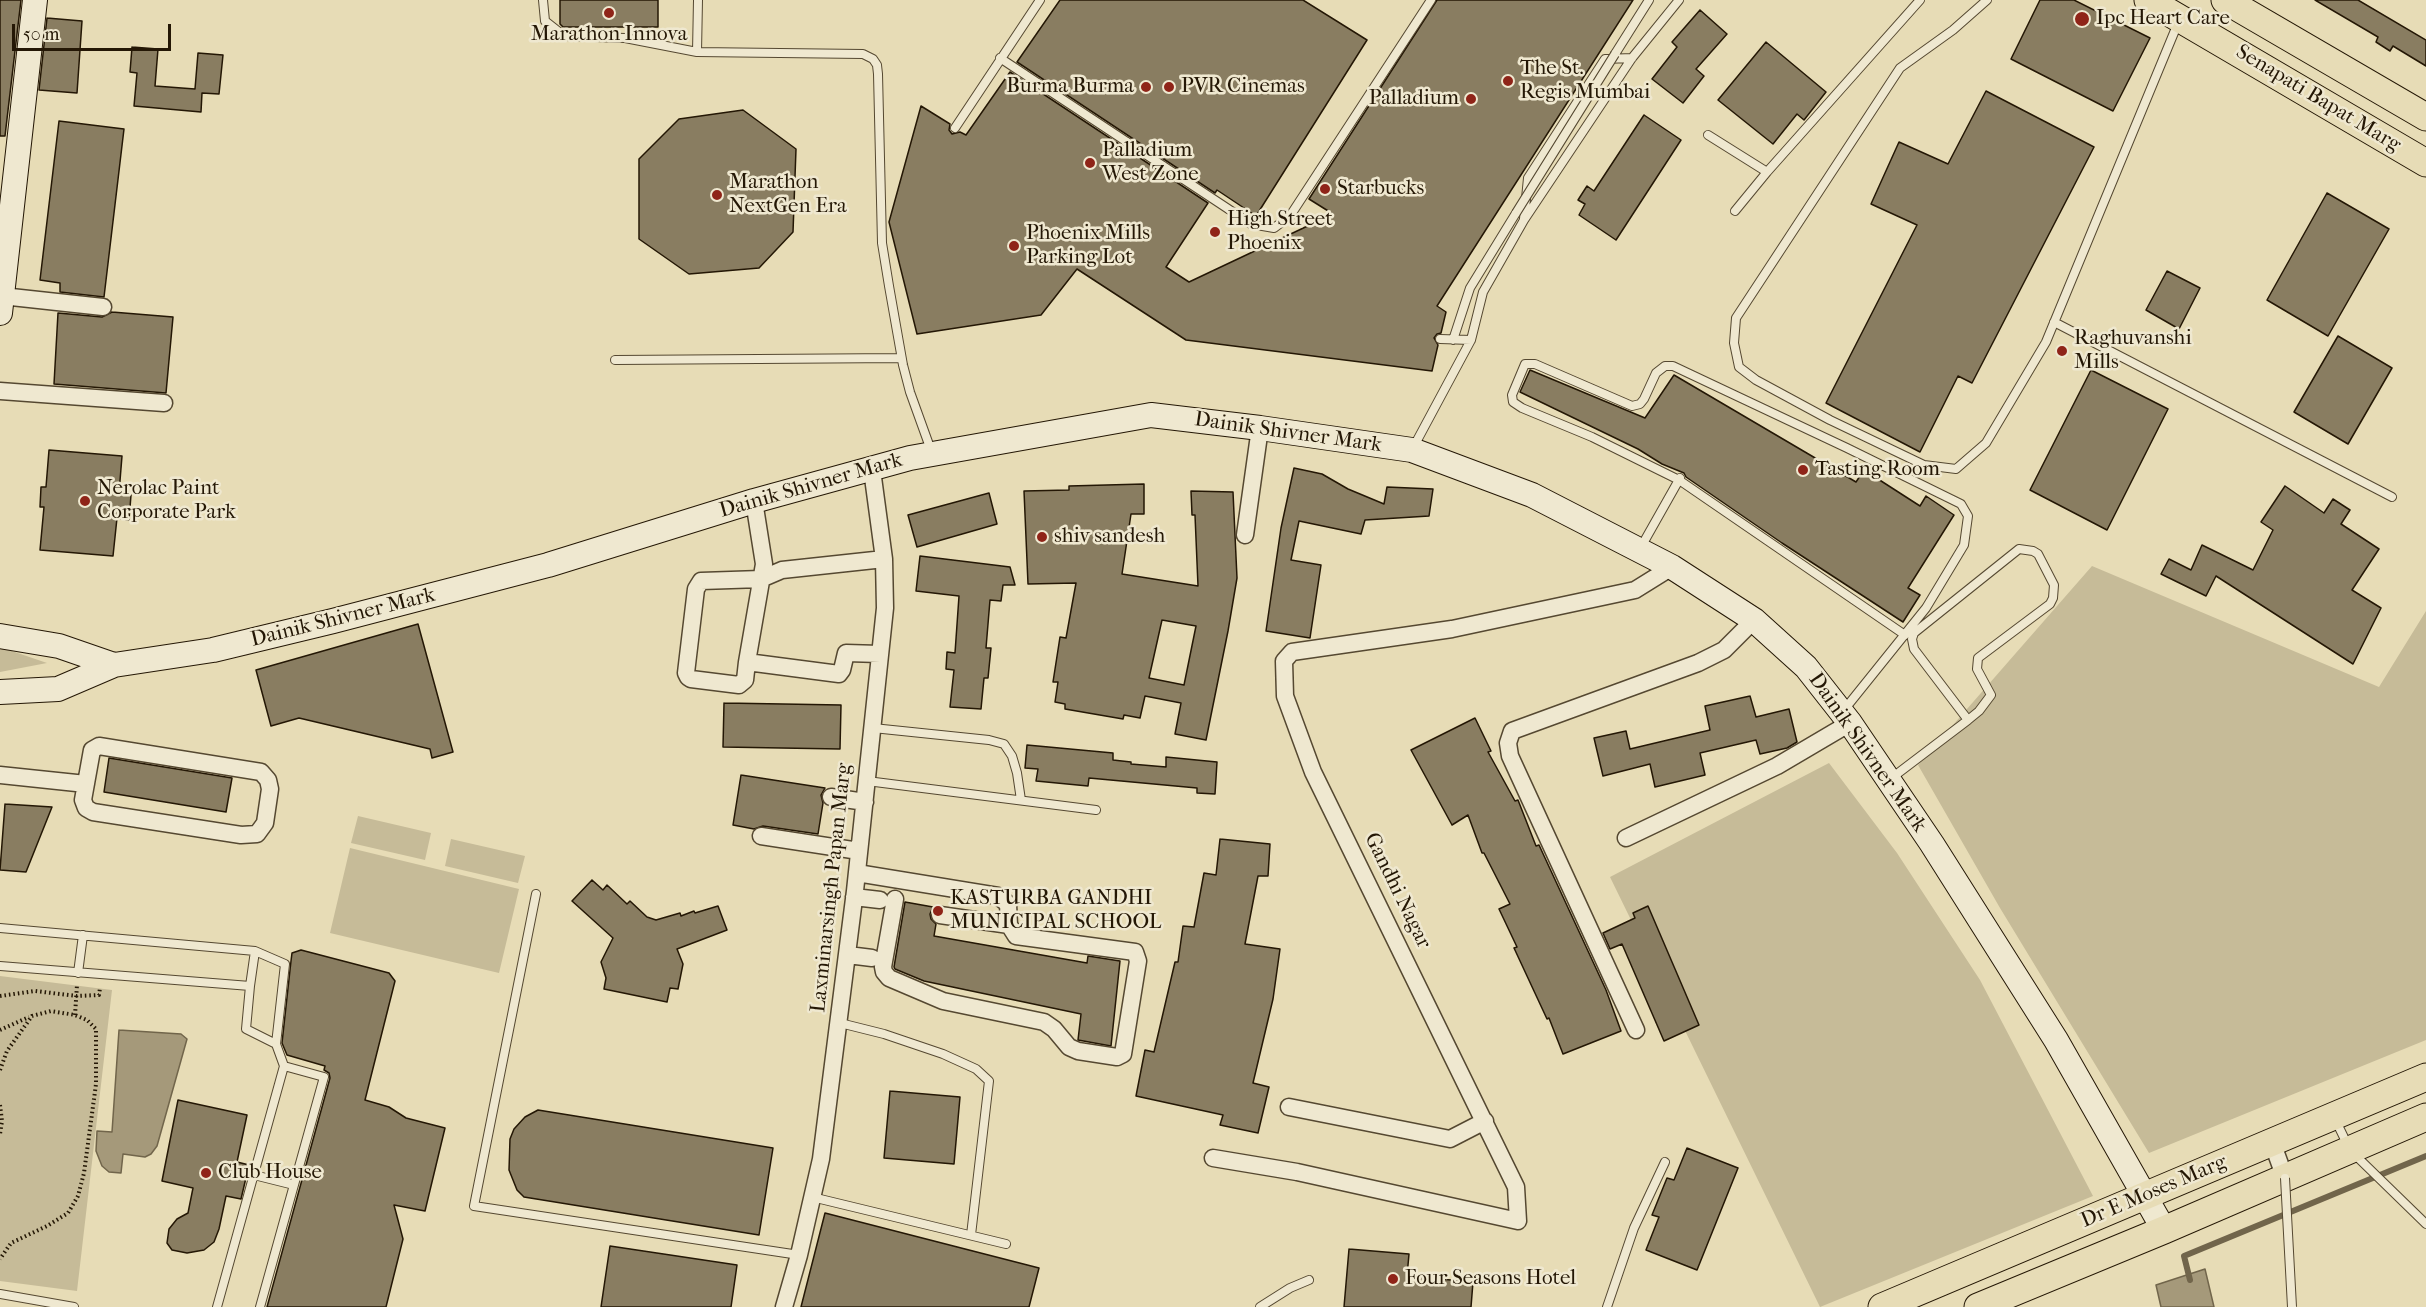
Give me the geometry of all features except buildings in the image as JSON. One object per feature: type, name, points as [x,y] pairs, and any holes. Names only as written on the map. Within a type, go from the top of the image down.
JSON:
[{"type":"main road","points":[[1,304],[34,0]]},
{"type":"main road","name":"Senapati Bapat Marg","points":[[2148,0],[2426,163]]},
{"type":"main road","name":"Senapati Bapat Marg","points":[[2225,0],[2426,117]]},
{"type":"main road","name":"Dainik Shivner Mark","points":[[114,665],[213,650],[345,618],[548,565],[754,501],[933,453],[1151,415],[1412,450],[1532,495],[1672,567],[1754,620],[1806,667],[1846,718],[1889,780],[2056,1040],[2164,1230]]},
{"type":"main road","points":[[0,636],[59,646],[114,665]]},
{"type":"main road","points":[[0,692],[58,689],[114,665]]},
{"type":"main road","name":"Dr E Moses Marg","points":[[1881,1307],[2426,1077]]},
{"type":"main road","name":"Dr E Moses Marg","points":[[1978,1307],[2426,1117]]},
{"type":"street","points":[[1,304],[103,307]]},
{"type":"street","points":[[0,391],[164,403]]},
{"type":"street","points":[[1245,536],[1260,428]]},
{"type":"street","name":"Laxminarsingh Papan Marg","points":[[784,1307],[799,1255],[821,1159],[840,1023],[873,728],[885,608],[884,559],[872,470]]},
{"type":"street","points":[[754,501],[764,564],[761,579],[747,662],[745,680],[739,685],[691,679],[686,673],[696,590],[701,581],[761,579],[782,570],[884,559]]},
{"type":"street","name":"Gandhi Nagar","points":[[1213,1158],[1297,1172],[1518,1221],[1516,1187],[1313,772],[1285,696],[1284,661],[1292,652],[1452,629],[1635,590],[1672,567]]},
{"type":"street","points":[[1636,1030],[1510,756],[1508,743],[1512,731],[1698,663],[1724,650],[1754,620]]},
{"type":"street","points":[[747,662],[839,674],[846,653],[880,654]]},
{"type":"street","points":[[1626,838],[1777,766],[1846,718]]},
{"type":"street","points":[[99,746],[261,772],[268,780],[270,789],[265,823],[257,834],[241,835],[93,812],[86,808],[83,800],[86,784],[92,750],[99,746]]},
{"type":"street","points":[[0,775],[86,784]]},
{"type":"street","points":[[831,797],[865,802]]},
{"type":"street","points":[[761,836],[860,851]]},
{"type":"street","points":[[855,897],[887,899],[883,967],[889,978],[943,1001],[1044,1022],[1054,1029],[1069,1047],[1120,1057],[1123,1054],[1138,961],[1137,954],[1130,951],[1016,936],[1009,925],[1008,904],[998,896],[857,873]]},
{"type":"street","points":[[940,915],[1009,925]]},
{"type":"street","points":[[848,955],[872,958]]},
{"type":"street","points":[[1289,1107],[1450,1138],[1485,1121]]},
{"type":"street","points":[[2272,1142],[2285,1178]]},
{"type":"lane","points":[[543,0],[545,21],[564,36],[624,38],[697,52],[863,54],[873,59],[877,65],[882,243],[901,358],[910,392],[933,453]]},
{"type":"lane","points":[[697,52],[698,0]]},
{"type":"lane","points":[[955,128],[1040,0]]},
{"type":"lane","points":[[1000,58],[1251,224],[1274,228],[1290,216],[1431,0]]},
{"type":"lane","points":[[1453,340],[1470,288],[1649,0]]},
{"type":"lane","points":[[1412,450],[1471,340],[1482,292],[1524,220],[1632,58],[1679,0]]},
{"type":"lane","points":[[1735,212],[1767,172],[1920,0]]},
{"type":"lane","points":[[1987,0],[1953,30],[1900,68],[1736,318],[1734,342],[1739,367],[1756,380],[1830,420],[1924,465],[1956,469],[1986,443],[2046,342],[2181,18]]},
{"type":"lane","points":[[1524,220],[1528,178],[1605,59],[1632,58]]},
{"type":"lane","points":[[1708,135],[1767,172]]},
{"type":"lane","points":[[2054,322],[2392,497]]},
{"type":"lane","points":[[1440,339],[1471,340]]},
{"type":"lane","points":[[615,360],[901,358]]},
{"type":"lane","points":[[1846,718],[1926,608],[1964,545],[1968,516],[1961,504],[1673,366],[1665,366],[1656,373],[1644,399],[1640,404],[1632,406],[1535,363],[1525,364],[1512,395],[1513,402],[1680,479],[1905,635]]},
{"type":"lane","points":[[1723,403],[1728,393]]},
{"type":"lane","points":[[1639,550],[1680,479]]},
{"type":"lane","points":[[1889,780],[1968,720],[1979,711],[1990,695],[1977,669],[1978,658],[2050,604],[2054,585],[2038,554],[2033,551],[2019,549],[1914,633],[1912,639],[1914,649],[1968,720]]},
{"type":"lane","points":[[873,728],[989,740],[1004,744],[1012,756],[1021,800]]},
{"type":"lane","points":[[867,781],[1096,810]]},
{"type":"lane","points":[[536,894],[474,1206],[799,1255]]},
{"type":"lane","points":[[0,928],[255,951],[285,964],[276,1044],[284,1066],[217,1307]]},
{"type":"lane","points":[[78,973],[83,935]]},
{"type":"lane","points":[[255,951],[246,1029],[276,1044]]},
{"type":"lane","points":[[0,966],[250,986]]},
{"type":"lane","points":[[840,1023],[884,1034],[943,1054],[976,1069],[988,1081],[971,1235]]},
{"type":"lane","points":[[260,1307],[324,1077],[284,1066]]},
{"type":"lane","points":[[2334,1117],[2350,1150],[2426,1224]]},
{"type":"lane","points":[[1607,1307],[1634,1228],[1665,1162]]},
{"type":"lane","points":[[254,1175],[294,1185]]},
{"type":"lane","points":[[2285,1178],[2292,1307]]},
{"type":"lane","points":[[812,1197],[1006,1244]]},
{"type":"lane","points":[[1260,1307],[1290,1288],[1309,1280]]},
{"type":"lane","points":[[0,1294],[74,1307]]},
{"type":"path","points":[[75,1015],[78,973]]},
{"type":"path","points":[[0,996],[35,991],[77,996],[99,995],[102,974]]},
{"type":"path","points":[[0,1030],[32,1016],[51,1011],[75,1015],[87,1020],[96,1029],[98,1043],[96,1084],[84,1173],[78,1196],[68,1213],[11,1243],[0,1259]]},
{"type":"path","points":[[0,1070],[7,1051],[32,1016]]},
{"type":"path","points":[[0,1105],[2,1121],[0,1134]]},
{"type":"shaded area","points":[[2092,566],[2379,687],[2426,611],[2426,1040],[2149,1153],[2000,908],[1918,765]]},
{"type":"shaded area","points":[[0,647],[47,663],[0,672]]},
{"type":"shaded area","points":[[1829,763],[1897,853],[1980,980],[2093,1196],[1820,1307],[1610,877]]},
{"type":"shaded area","points":[[358,816],[431,833],[425,860],[351,843]]},
{"type":"shaded area","points":[[451,839],[525,856],[518,883],[445,866]]},
{"type":"shaded area","points":[[350,848],[519,889],[499,973],[330,933]]},
{"type":"shaded area","points":[[0,976],[112,990],[77,1291],[0,1281]]},
{"type":"shaded area","points":[[119,1030],[181,1034],[187,1039],[157,1146],[151,1154],[145,1157],[123,1154],[121,1173],[109,1172],[102,1166],[96,1151],[97,1131],[112,1132]]},
{"type":"shaded area","points":[[2205,1269],[2214,1307],[2161,1307],[2156,1285]]},
{"type":"waterway","points":[[2190,1280],[2184,1256],[2426,1156]]},
{"type":"place","name":"Marathon Innova","points":[[609,13]]},
{"type":"place","name":"Ipc Heart Care","points":[[2082,19]]},
{"type":"place","name":"The St. Regis Mumbai","points":[[1508,81]]},
{"type":"place","name":"Burma Burma","points":[[1146,87]]},
{"type":"place","name":"PVR Cinemas","points":[[1169,87]]},
{"type":"place","name":"Palladium","points":[[1471,99]]},
{"type":"place","name":"Palladium West Zone","points":[[1090,163]]},
{"type":"place","name":"Starbucks","points":[[1325,189]]},
{"type":"place","name":"Marathon NextGen Era","points":[[717,195]]},
{"type":"place","name":"High Street Phoenix","points":[[1215,232]]},
{"type":"place","name":"Phoenix Mills Parking Lot","points":[[1014,246]]},
{"type":"place","name":"Raghuvanshi Mills","points":[[2062,351]]},
{"type":"place","name":"Tasting Room","points":[[1803,470]]},
{"type":"place","name":"Nerolac Paint Corporate Park","points":[[85,501]]},
{"type":"place","name":"shiv sandesh","points":[[1042,537]]},
{"type":"place","name":"KASTURBA GANDHI MUNICIPAL SCHOOL","points":[[938,911]]},
{"type":"place","name":"Club House","points":[[206,1173]]},
{"type":"place","name":"Four Seasons Hotel","points":[[1393,1279]]}]
